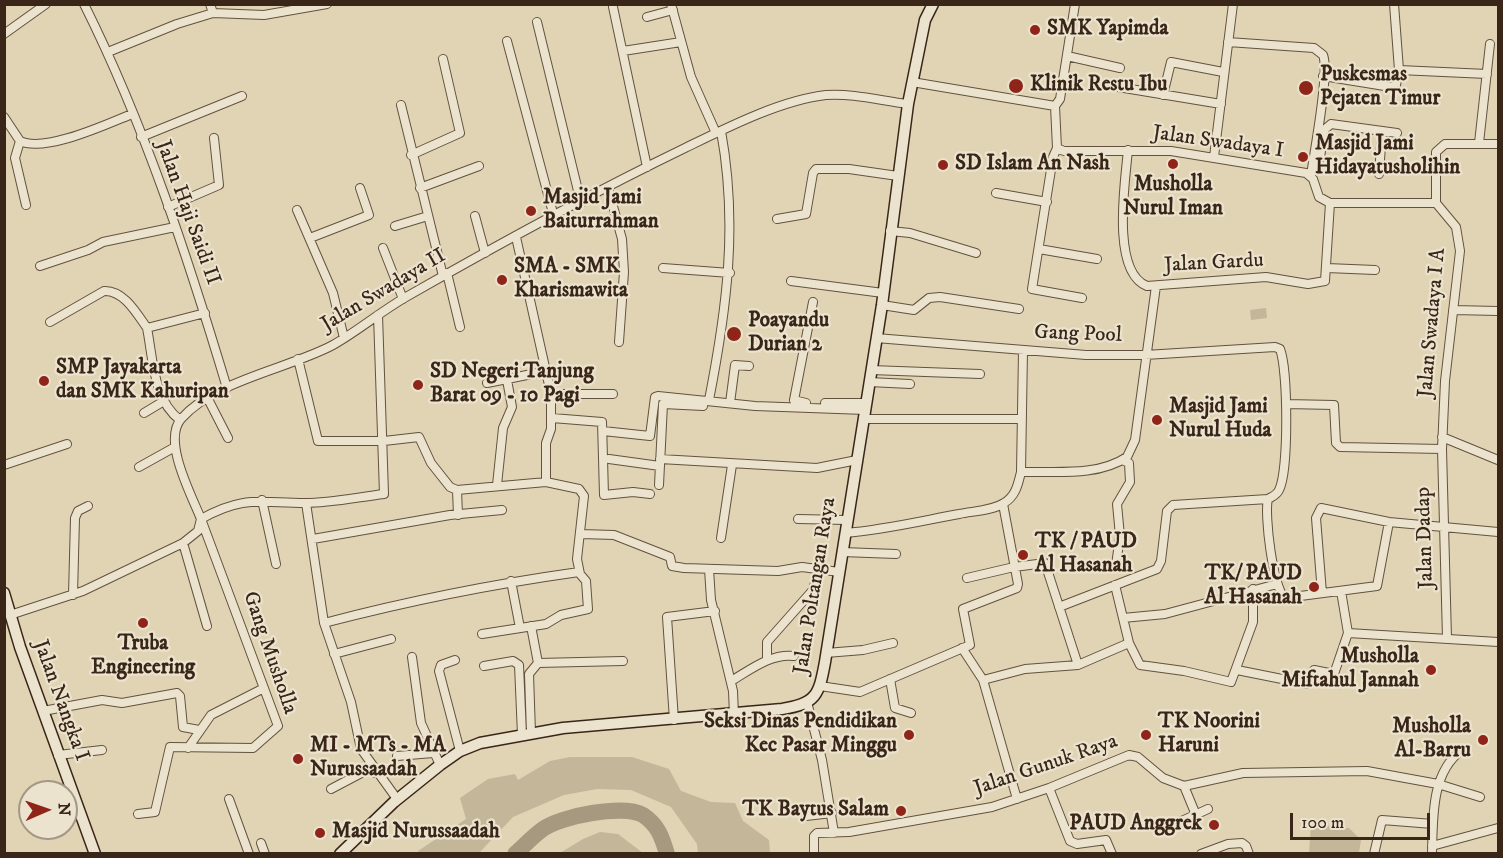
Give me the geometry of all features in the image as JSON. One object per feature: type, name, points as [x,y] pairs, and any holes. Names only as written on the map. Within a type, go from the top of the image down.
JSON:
[{"type":"street","points":[[4,34],[46,4]]},
{"type":"street","name":"Jalan Haji Saidi II","points":[[84,4],[108,52],[168,207],[205,313],[227,388]]},
{"type":"street","points":[[108,52],[211,9],[248,9],[264,15],[327,4]]},
{"type":"street","name":"Jalan Poltangan Raya","points":[[340,854],[395,800],[460,751],[526,734],[734,715],[794,707],[813,699],[820,686],[826,653],[882,305],[908,105],[925,20],[933,4]]},
{"type":"street","points":[[1075,4],[1060,99],[1055,106],[1057,148],[1053,157],[1032,289],[1082,298]]},
{"type":"street","points":[[1214,158],[1233,4]]},
{"type":"street","points":[[1323,76],[1393,87],[1398,82],[1393,5]]},
{"type":"street","points":[[613,7],[647,167]]},
{"type":"street","points":[[646,17],[672,7],[692,77],[718,132],[730,193],[730,273],[706,403]]},
{"type":"street","points":[[537,22],[581,203]]},
{"type":"street","points":[[507,41],[554,217]]},
{"type":"street","points":[[623,51],[681,42]]},
{"type":"street","points":[[1228,42],[1314,48],[1320,51],[1325,60],[1320,121],[1311,175]]},
{"type":"street","points":[[1479,143],[1490,44]]},
{"type":"street","points":[[1067,56],[1120,68]]},
{"type":"street","points":[[411,155],[460,133],[443,59]]},
{"type":"street","points":[[1163,95],[1171,62],[1223,72]]},
{"type":"street","points":[[1399,70],[1487,74]]},
{"type":"street","points":[[912,82],[1055,106]]},
{"type":"street","points":[[1094,83],[1221,104]]},
{"type":"street","name":"Jalan Swadaya II","points":[[180,420],[227,388],[344,338],[402,299],[485,253],[647,167],[759,114],[826,95],[908,105]]},
{"type":"street","points":[[141,137],[242,96]]},
{"type":"street","points":[[401,105],[411,155],[460,327]]},
{"type":"street","points":[[4,117],[20,141],[33,144],[84,133],[132,114]]},
{"type":"street","points":[[1313,160],[1320,158],[1326,125],[1398,133]]},
{"type":"street","points":[[1378,174],[1382,132]]},
{"type":"street","points":[[168,207],[219,185],[214,138]]},
{"type":"street","points":[[20,141],[15,158],[26,205]]},
{"type":"street","points":[[1375,270],[1327,268],[1330,203],[1436,203],[1435,175],[1438,148],[1445,144],[1498,144]]},
{"type":"street","name":"Jalan Swadaya I","points":[[1057,148],[1171,151],[1311,175],[1319,197],[1330,203]]},
{"type":"street","name":"Jalan Gardu","points":[[1128,150],[1124,236],[1126,263],[1137,280],[1147,286],[1266,277],[1308,284],[1325,281],[1327,268]]},
{"type":"street","points":[[420,188],[479,165]]},
{"type":"street","points":[[777,219],[806,214],[816,169],[849,169],[897,176]]},
{"type":"street","points":[[310,238],[369,215],[371,212],[360,188]]},
{"type":"street","points":[[608,188],[622,239],[624,272],[619,342]]},
{"type":"street","points":[[996,193],[1047,202]]},
{"type":"street","name":"Jalan Swadaya I A","points":[[1436,203],[1456,227],[1459,237],[1442,437]]},
{"type":"street","points":[[297,210],[333,293],[344,338]]},
{"type":"street","points":[[395,226],[428,216]]},
{"type":"street","points":[[475,216],[485,253]]},
{"type":"street","points":[[40,266],[88,250],[103,242],[175,227]]},
{"type":"street","points":[[891,231],[910,233],[976,253]]},
{"type":"street","points":[[516,237],[551,394],[552,418],[546,443],[546,482]]},
{"type":"street","points":[[383,248],[402,299]]},
{"type":"street","points":[[1039,249],[1097,259]]},
{"type":"street","points":[[663,268],[730,273]]},
{"type":"street","points":[[791,280],[883,293]]},
{"type":"street","points":[[1021,472],[1089,470],[1127,457],[1135,440],[1156,286]]},
{"type":"street","points":[[10,615],[73,595],[183,543],[198,531],[201,519],[183,475],[175,447],[180,420],[164,401],[156,379],[147,328],[128,303],[110,291],[50,322]]},
{"type":"street","points":[[882,305],[914,310],[929,298],[940,297],[1019,309]]},
{"type":"street","points":[[813,302],[794,400],[798,403],[865,411]]},
{"type":"street","points":[[1453,310],[1498,311]]},
{"type":"street","points":[[147,328],[205,313]]},
{"type":"street","points":[[201,519],[227,506],[262,500],[306,503],[385,493],[378,315]]},
{"type":"street","name":"Gang Pool","points":[[876,338],[1086,355],[1145,355],[1279,348],[1282,355],[1286,404]]},
{"type":"street","points":[[845,533],[891,529],[1004,504],[1016,491],[1021,472],[1020,419],[1023,351]]},
{"type":"street","points":[[298,359],[318,441],[384,441],[420,438],[431,463],[450,487],[457,490],[546,482],[581,490],[585,502],[577,559],[579,572],[586,581],[588,605],[586,611],[561,615],[555,620],[531,626],[483,634]]},
{"type":"street","points":[[730,403],[735,365],[749,366]]},
{"type":"street","points":[[871,370],[980,374]]},
{"type":"street","points":[[487,383],[547,371]]},
{"type":"street","points":[[497,485],[503,428],[512,407],[507,380]]},
{"type":"street","points":[[869,382],[910,384]]},
{"type":"street","points":[[551,394],[613,394]]},
{"type":"street","points":[[603,431],[649,437],[655,397],[706,403]]},
{"type":"street","points":[[208,399],[228,438]]},
{"type":"street","points":[[144,413],[164,401]]},
{"type":"street","points":[[659,485],[663,404],[730,403],[1020,419]]},
{"type":"street","points":[[1059,607],[1161,566],[1167,511],[1173,505],[1269,499],[1276,495],[1281,486],[1286,404],[1334,405],[1336,443],[1340,447],[1442,449]]},
{"type":"street","points":[[552,418],[600,420],[603,431],[604,495],[633,492],[650,494]]},
{"type":"street","points":[[1442,437],[1498,460]]},
{"type":"street","name":"Jalan Dadap","points":[[1442,437],[1447,638]]},
{"type":"street","points":[[4,465],[67,444]]},
{"type":"street","points":[[139,467],[175,447]]},
{"type":"street","points":[[609,459],[817,468],[857,460]]},
{"type":"street","points":[[1116,565],[1117,543],[1120,536],[1117,504],[1130,482],[1129,463],[1122,460]]},
{"type":"street","points":[[721,538],[732,465]]},
{"type":"street","points":[[457,490],[458,515]]},
{"type":"street","points":[[1269,499],[1266,519],[1280,594],[1285,598],[1379,584],[1389,522]]},
{"type":"street","points":[[262,500],[276,564]]},
{"type":"street","points":[[306,503],[324,623],[351,702],[361,749],[395,800]]},
{"type":"street","points":[[1004,504],[1018,582],[1017,588],[963,609],[966,646],[983,680],[1017,799]]},
{"type":"street","points":[[73,595],[75,518],[78,511],[88,506]]},
{"type":"street","points":[[1322,593],[1316,518],[1322,508],[1389,522],[1498,532]]},
{"type":"street","points":[[313,539],[502,510]]},
{"type":"street","name":"Gang Musholla","points":[[138,814],[155,812],[168,749],[171,747],[253,748],[264,741],[278,726],[201,519]]},
{"type":"street","points":[[798,519],[847,520]]},
{"type":"street","points":[[581,534],[614,535],[670,557],[673,566],[778,571],[819,568],[839,572]]},
{"type":"street","points":[[183,543],[207,626]]},
{"type":"street","points":[[842,552],[896,554]]},
{"type":"street","points":[[967,578],[1014,567],[1045,563],[1078,665]]},
{"type":"street","points":[[767,660],[767,642],[813,590],[819,568]]},
{"type":"street","points":[[709,569],[709,588],[731,681],[734,715]]},
{"type":"street","points":[[324,623],[398,604],[481,590],[511,581],[579,572]]},
{"type":"street","points":[[511,581],[520,628]]},
{"type":"street","points":[[1123,618],[1165,614],[1278,584]]},
{"type":"street","points":[[1115,585],[1129,643],[1137,663],[1146,667],[1184,671],[1228,682],[1233,681],[1254,622],[1253,589]]},
{"type":"street","points":[[1237,670],[1305,684],[1308,683],[1314,670],[1334,674],[1348,633],[1341,591]]},
{"type":"street","name":"Jalan Nangka I","points":[[4,593],[58,755],[95,854]]},
{"type":"street","points":[[674,720],[667,617],[715,611]]},
{"type":"street","points":[[531,626],[538,663]]},
{"type":"street","points":[[1348,633],[1498,642]]},
{"type":"street","points":[[334,654],[391,639]]},
{"type":"street","points":[[826,653],[873,649],[893,643]]},
{"type":"street","points":[[983,680],[1025,669],[1078,665],[1129,643]]},
{"type":"street","points":[[820,686],[854,692],[966,646]]},
{"type":"street","points":[[731,681],[767,660],[784,655],[794,656]]},
{"type":"street","points":[[412,657],[422,723],[440,765]]},
{"type":"street","points":[[455,660],[441,665],[439,671],[460,751]]},
{"type":"street","points":[[484,666],[513,661],[519,665],[526,734]]},
{"type":"street","points":[[526,734],[529,674],[538,663],[623,661]]},
{"type":"street","points":[[890,679],[895,708],[912,713]]},
{"type":"street","points":[[188,748],[216,711],[264,688]]},
{"type":"street","points":[[43,711],[102,700],[122,703],[177,693],[180,696],[183,727],[200,730]]},
{"type":"street","points":[[807,702],[832,813],[834,833],[815,834],[814,854]]},
{"type":"street","points":[[58,755],[102,750]]},
{"type":"street","points":[[1462,750],[1450,758],[1438,784],[1432,850],[1498,828]]},
{"type":"street","points":[[397,756],[433,753]]},
{"type":"street","name":"Jalan Gunuk Raya","points":[[834,833],[970,811],[1017,799],[1129,755],[1138,757],[1163,778],[1184,786]]},
{"type":"street","points":[[330,789],[369,769],[395,800]]},
{"type":"street","points":[[1196,815],[1184,786],[1243,773],[1367,771],[1438,784],[1480,797]]},
{"type":"street","points":[[1049,788],[1070,841],[1077,844],[1106,840],[1112,854]]},
{"type":"street","points":[[229,800],[249,854]]},
{"type":"street","points":[[1173,825],[1208,809]]},
{"type":"street","points":[[806,816],[832,813]]},
{"type":"street","points":[[1374,854],[1382,820],[1433,824]]},
{"type":"street","points":[[261,843],[265,854]]},
{"type":"street","points":[[1201,854],[1239,843],[1246,846],[1249,854]]},
{"type":"shaded area","points":[[1266,308],[1267,318],[1251,320],[1250,310]]},
{"type":"shaded area","points":[[570,757],[632,757],[669,769],[681,791],[711,802],[735,803],[743,821],[769,840],[770,853],[698,853],[697,844],[671,807],[631,790],[597,789],[564,795],[513,817],[479,853],[421,854],[418,851],[466,819],[460,798],[488,779],[515,774],[518,780],[550,761]]},
{"type":"shaded area","points":[[1311,824],[1349,828],[1361,840],[1359,853],[1309,853]]},
{"type":"shaded area","points":[[600,832],[618,834],[643,853],[560,853]]},
{"type":"waterway","points":[[515,854],[539,832],[552,824],[577,816],[607,811],[634,812],[643,815],[659,832],[667,854]]},
{"type":"place","name":"SMK Yapimda","points":[[1035,30]]},
{"type":"place","name":"Klinik Restu Ibu","points":[[1016,86]]},
{"type":"place","name":"Puskesmas Pejaten Timur","points":[[1306,88]]},
{"type":"place","name":"Masjid Jami Hidayatusholihin","points":[[1303,157]]},
{"type":"place","name":"Musholla Nurul Iman","points":[[1173,164]]},
{"type":"place","name":"SD Islam An Nash","points":[[943,165]]},
{"type":"place","name":"Masjid Jami Baiturrahman","points":[[531,211]]},
{"type":"place","name":"SMA - SMK Kharismawita","points":[[502,280]]},
{"type":"place","name":"Poayandu Durian 2","points":[[734,334]]},
{"type":"place","name":"SMP Jayakarta dan SMK Kahuripan","points":[[44,381]]},
{"type":"place","name":"SD Negeri Tanjung Barat 09 - 10 Pagi","points":[[418,385]]},
{"type":"place","name":"Masjid Jami Nurul Huda","points":[[1157,420]]},
{"type":"place","name":"TK / PAUD Al Hasanah","points":[[1023,555]]},
{"type":"place","name":"TK/ PAUD Al Hasanah","points":[[1314,587]]},
{"type":"place","name":"Truba Engineering","points":[[143,623]]},
{"type":"place","name":"Musholla Miftahul Jannah","points":[[1431,670]]},
{"type":"place","name":"Seksi Dinas Pendidikan Kec Pasar Minggu","points":[[909,735]]},
{"type":"place","name":"TK Noorini Haruni","points":[[1146,735]]},
{"type":"place","name":"Musholla Al-Barru","points":[[1483,740]]},
{"type":"place","name":"MI - MTs - MA Nurussaadah","points":[[298,759]]},
{"type":"place","name":"TK Baytus Salam","points":[[901,811]]},
{"type":"place","name":"PAUD Anggrek","points":[[1214,825]]},
{"type":"place","name":"Masjid Nurussaadah","points":[[320,833]]}]
